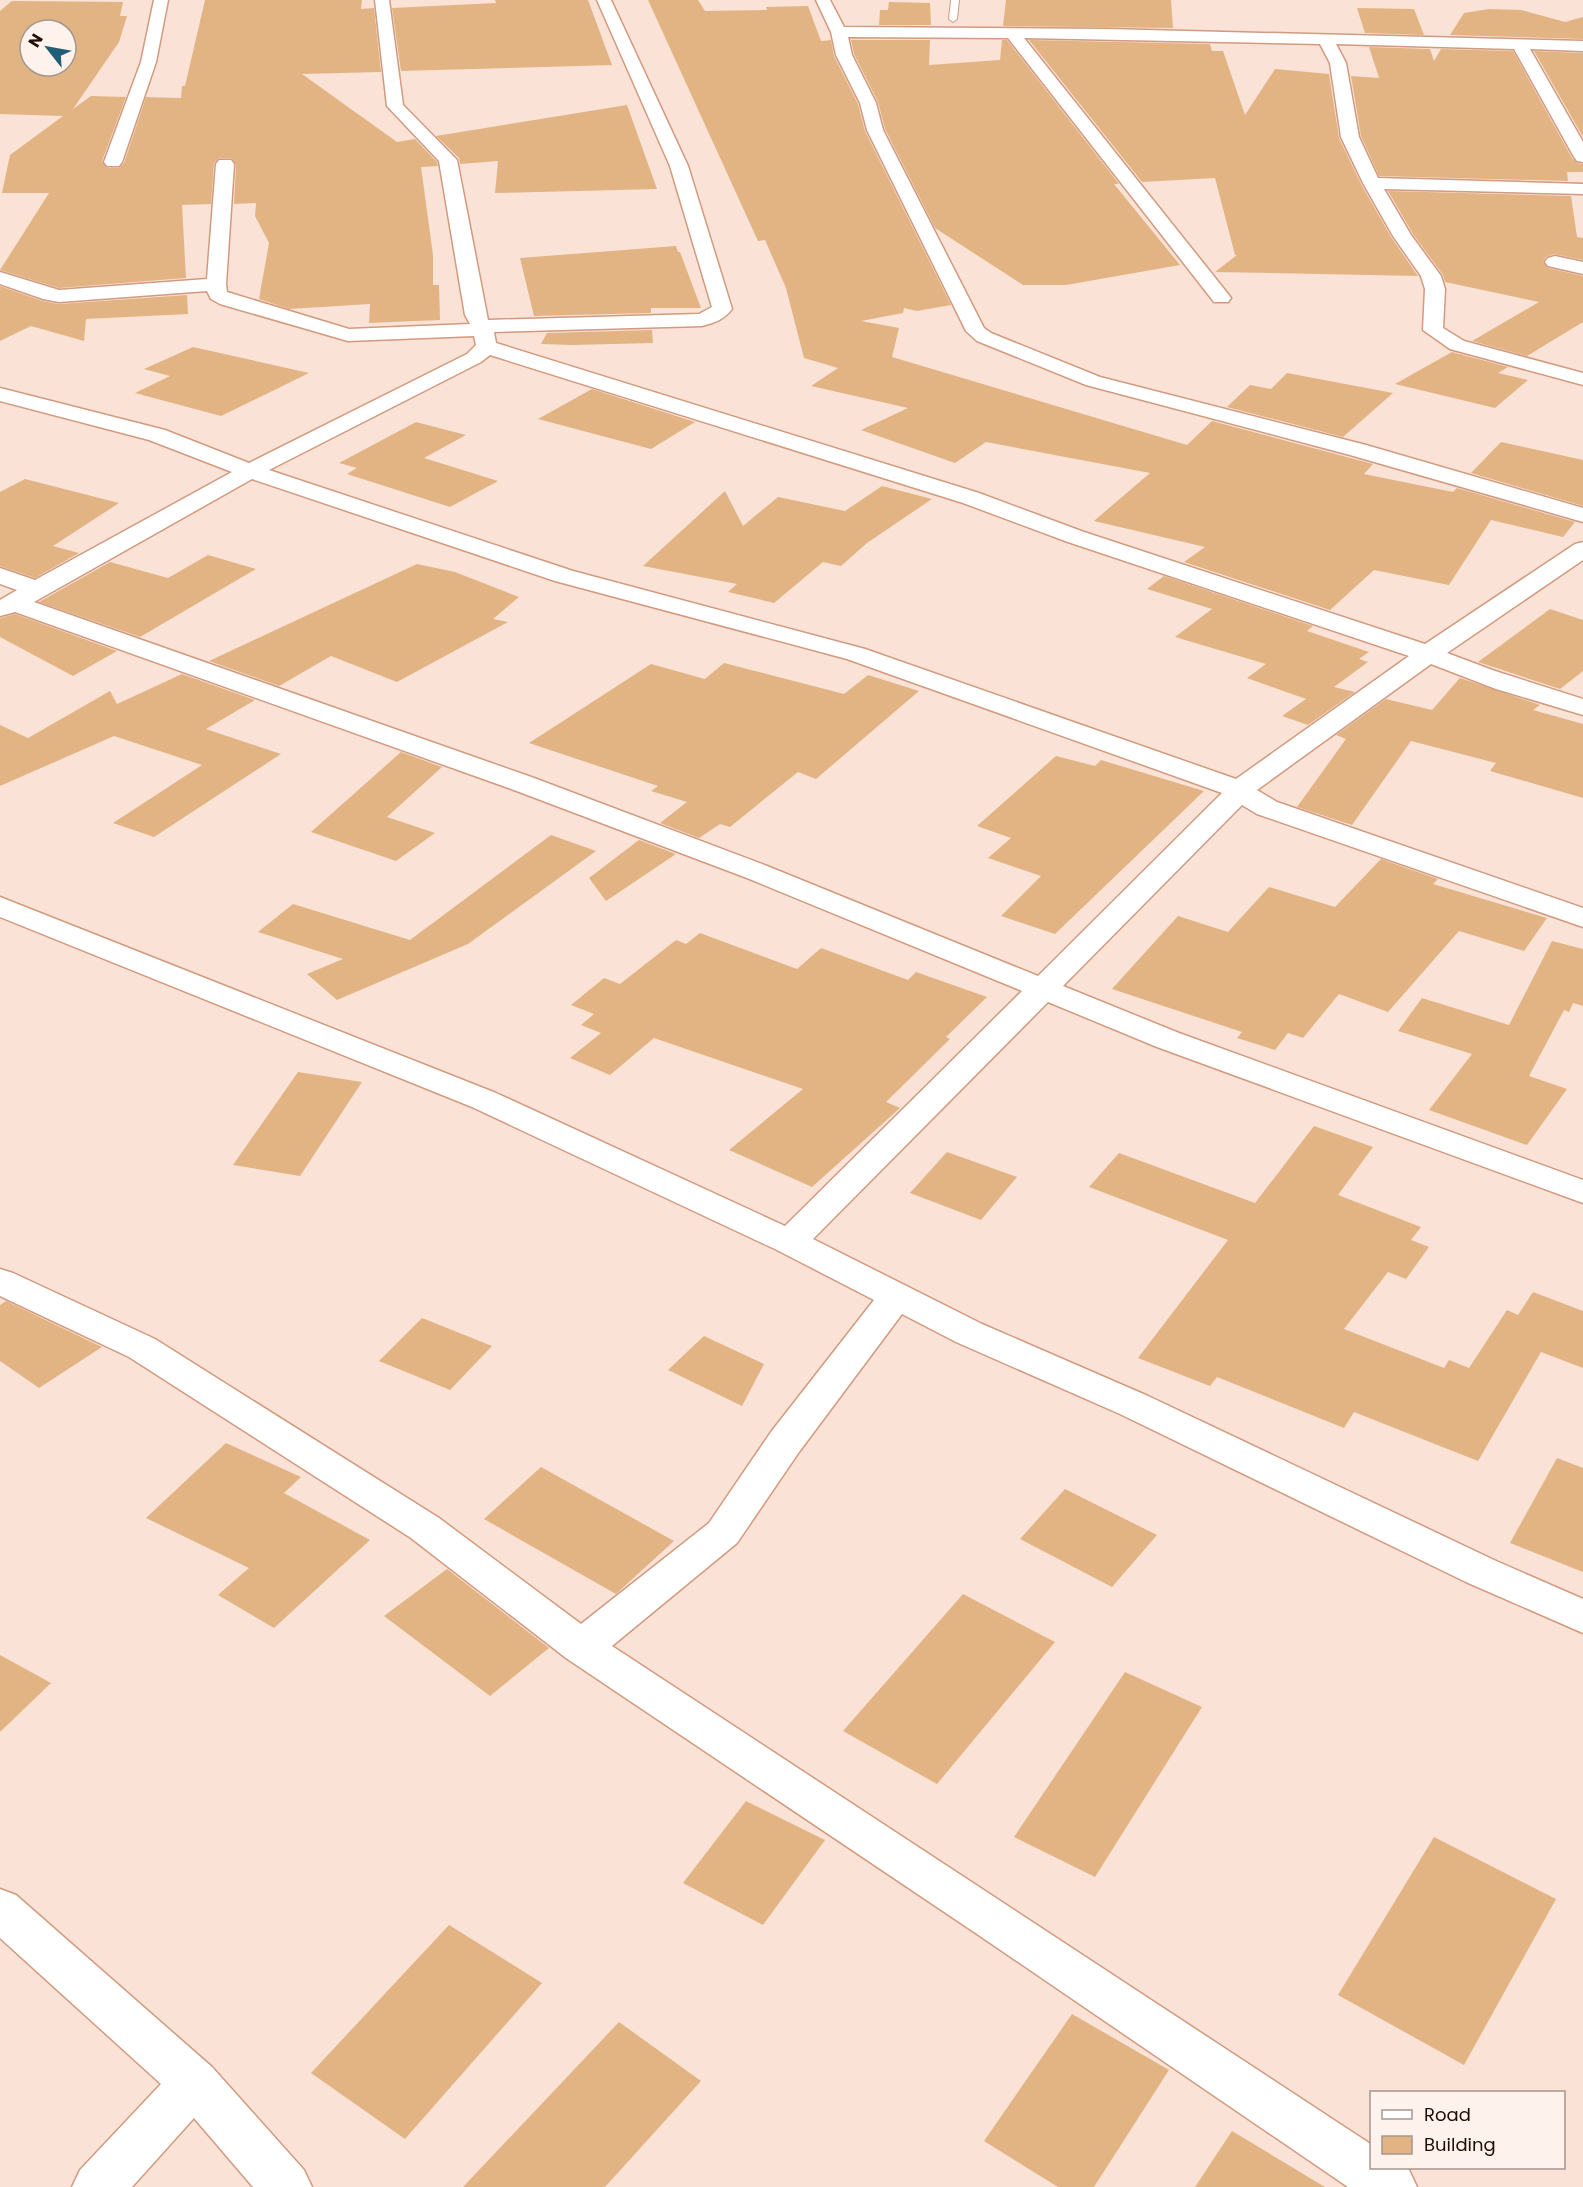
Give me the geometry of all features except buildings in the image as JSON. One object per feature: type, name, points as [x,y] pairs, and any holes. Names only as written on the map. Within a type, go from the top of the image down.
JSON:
[{"type":"street","points":[[113,162],[153,45],[159,23],[160,0]]},
{"type":"street","points":[[382,0],[395,106],[448,160],[475,315],[484,334],[971,498],[1076,537],[1429,654],[1484,677],[1583,707]]},
{"type":"street","points":[[225,164],[216,284],[218,295],[227,300],[348,335],[484,334],[702,320],[714,315],[722,309],[679,166],[604,0]]},
{"type":"street","points":[[823,0],[839,32],[844,54],[868,102],[875,130],[976,331],[984,337],[1093,381],[1358,450],[1583,515]]},
{"type":"street","points":[[839,32],[1108,34],[1583,46]]},
{"type":"street","points":[[1013,34],[1221,298]]},
{"type":"street","points":[[1326,40],[1338,63],[1350,137],[1372,183],[1402,236],[1431,276],[1435,289],[1433,330],[1458,345],[1583,379]]},
{"type":"street","points":[[1520,45],[1583,157]]},
{"type":"street","points":[[1372,183],[1583,189]]},
{"type":"street","points":[[1555,262],[1583,268]]},
{"type":"street","points":[[0,278],[59,296],[216,284]]},
{"type":"street","points":[[18,601],[250,471],[474,358],[484,334]]},
{"type":"street","points":[[0,394],[157,435],[250,471],[564,576],[856,654],[1241,790],[1252,800],[1267,808],[1583,918]]},
{"type":"street","points":[[790,1242],[1251,780],[1583,549]]},
{"type":"street","points":[[0,575],[18,601],[546,792],[790,885],[1168,1041],[1583,1192]]},
{"type":"street","points":[[0,906],[484,1100],[790,1242],[969,1333],[1134,1405],[1480,1571],[1583,1617]]},
{"type":"street","points":[[0,1281],[142,1348],[425,1528],[581,1647],[997,1922],[1391,2187]]},
{"type":"street","points":[[581,1647],[723,1533],[785,1442],[896,1296]]},
{"type":"street","points":[[0,1909],[195,2083],[286,2187]]},
{"type":"street","points":[[98,2187],[195,2083]]},
{"type":"lane","points":[[953,19],[955,0]]}]
